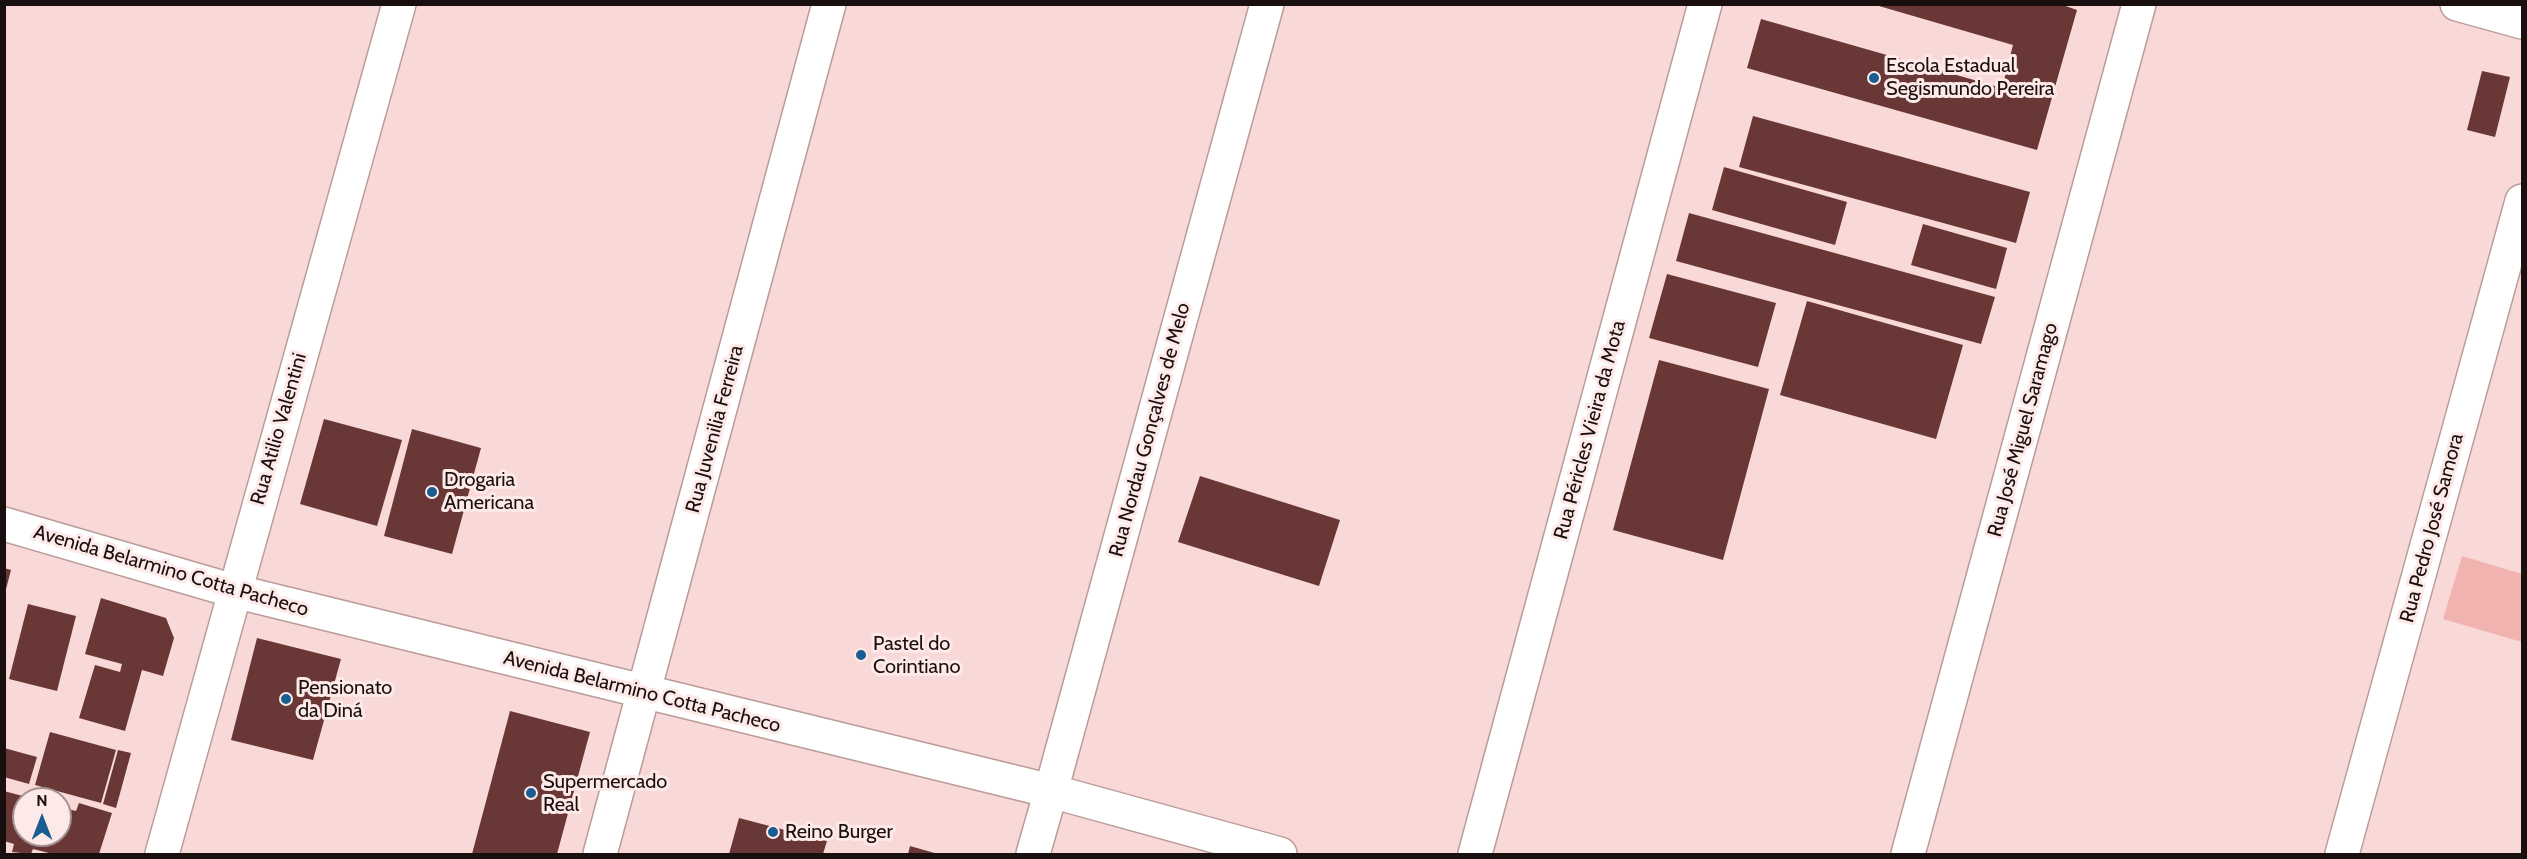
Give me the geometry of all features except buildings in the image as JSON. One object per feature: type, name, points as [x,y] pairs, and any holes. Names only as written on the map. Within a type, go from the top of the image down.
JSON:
[{"type":"street","name":"Rua Atilio Valentini","points":[[162,855],[399,4]]},
{"type":"street","name":"Rua Juvenilia Ferreira","points":[[600,855],[829,4]]},
{"type":"street","name":"Rua Nordau Gonçalves de Melo","points":[[1034,855],[1267,4]]},
{"type":"street","name":"Rua Péricles Vieira da Mota","points":[[1474,855],[1705,4]]},
{"type":"street","name":"Rua José Miguel Saramago","points":[[1908,855],[2139,4]]},
{"type":"street","points":[[2457,4],[2523,22]]},
{"type":"street","name":"Rua Pedro José Samora","points":[[2342,855],[2523,201]]},
{"type":"street","name":"Avenida Belarmino Cotta Pacheco","points":[[4,524],[234,591],[643,693],[1051,791],[1280,855]]},
{"type":"shaded area","points":[[2462,556],[2522,574],[2522,642],[2443,619]]},
{"type":"place","name":"Escola Estadual Segismundo Pereira","points":[[1874,78]]},
{"type":"place","name":"Drogaria Americana","points":[[432,492]]},
{"type":"place","name":"Pastel do Corintiano","points":[[861,655]]},
{"type":"place","name":"Pensionato da Diná","points":[[286,699]]},
{"type":"place","name":"Supermercado Real","points":[[531,793]]},
{"type":"place","name":"Reino Burger","points":[[773,832]]}]
